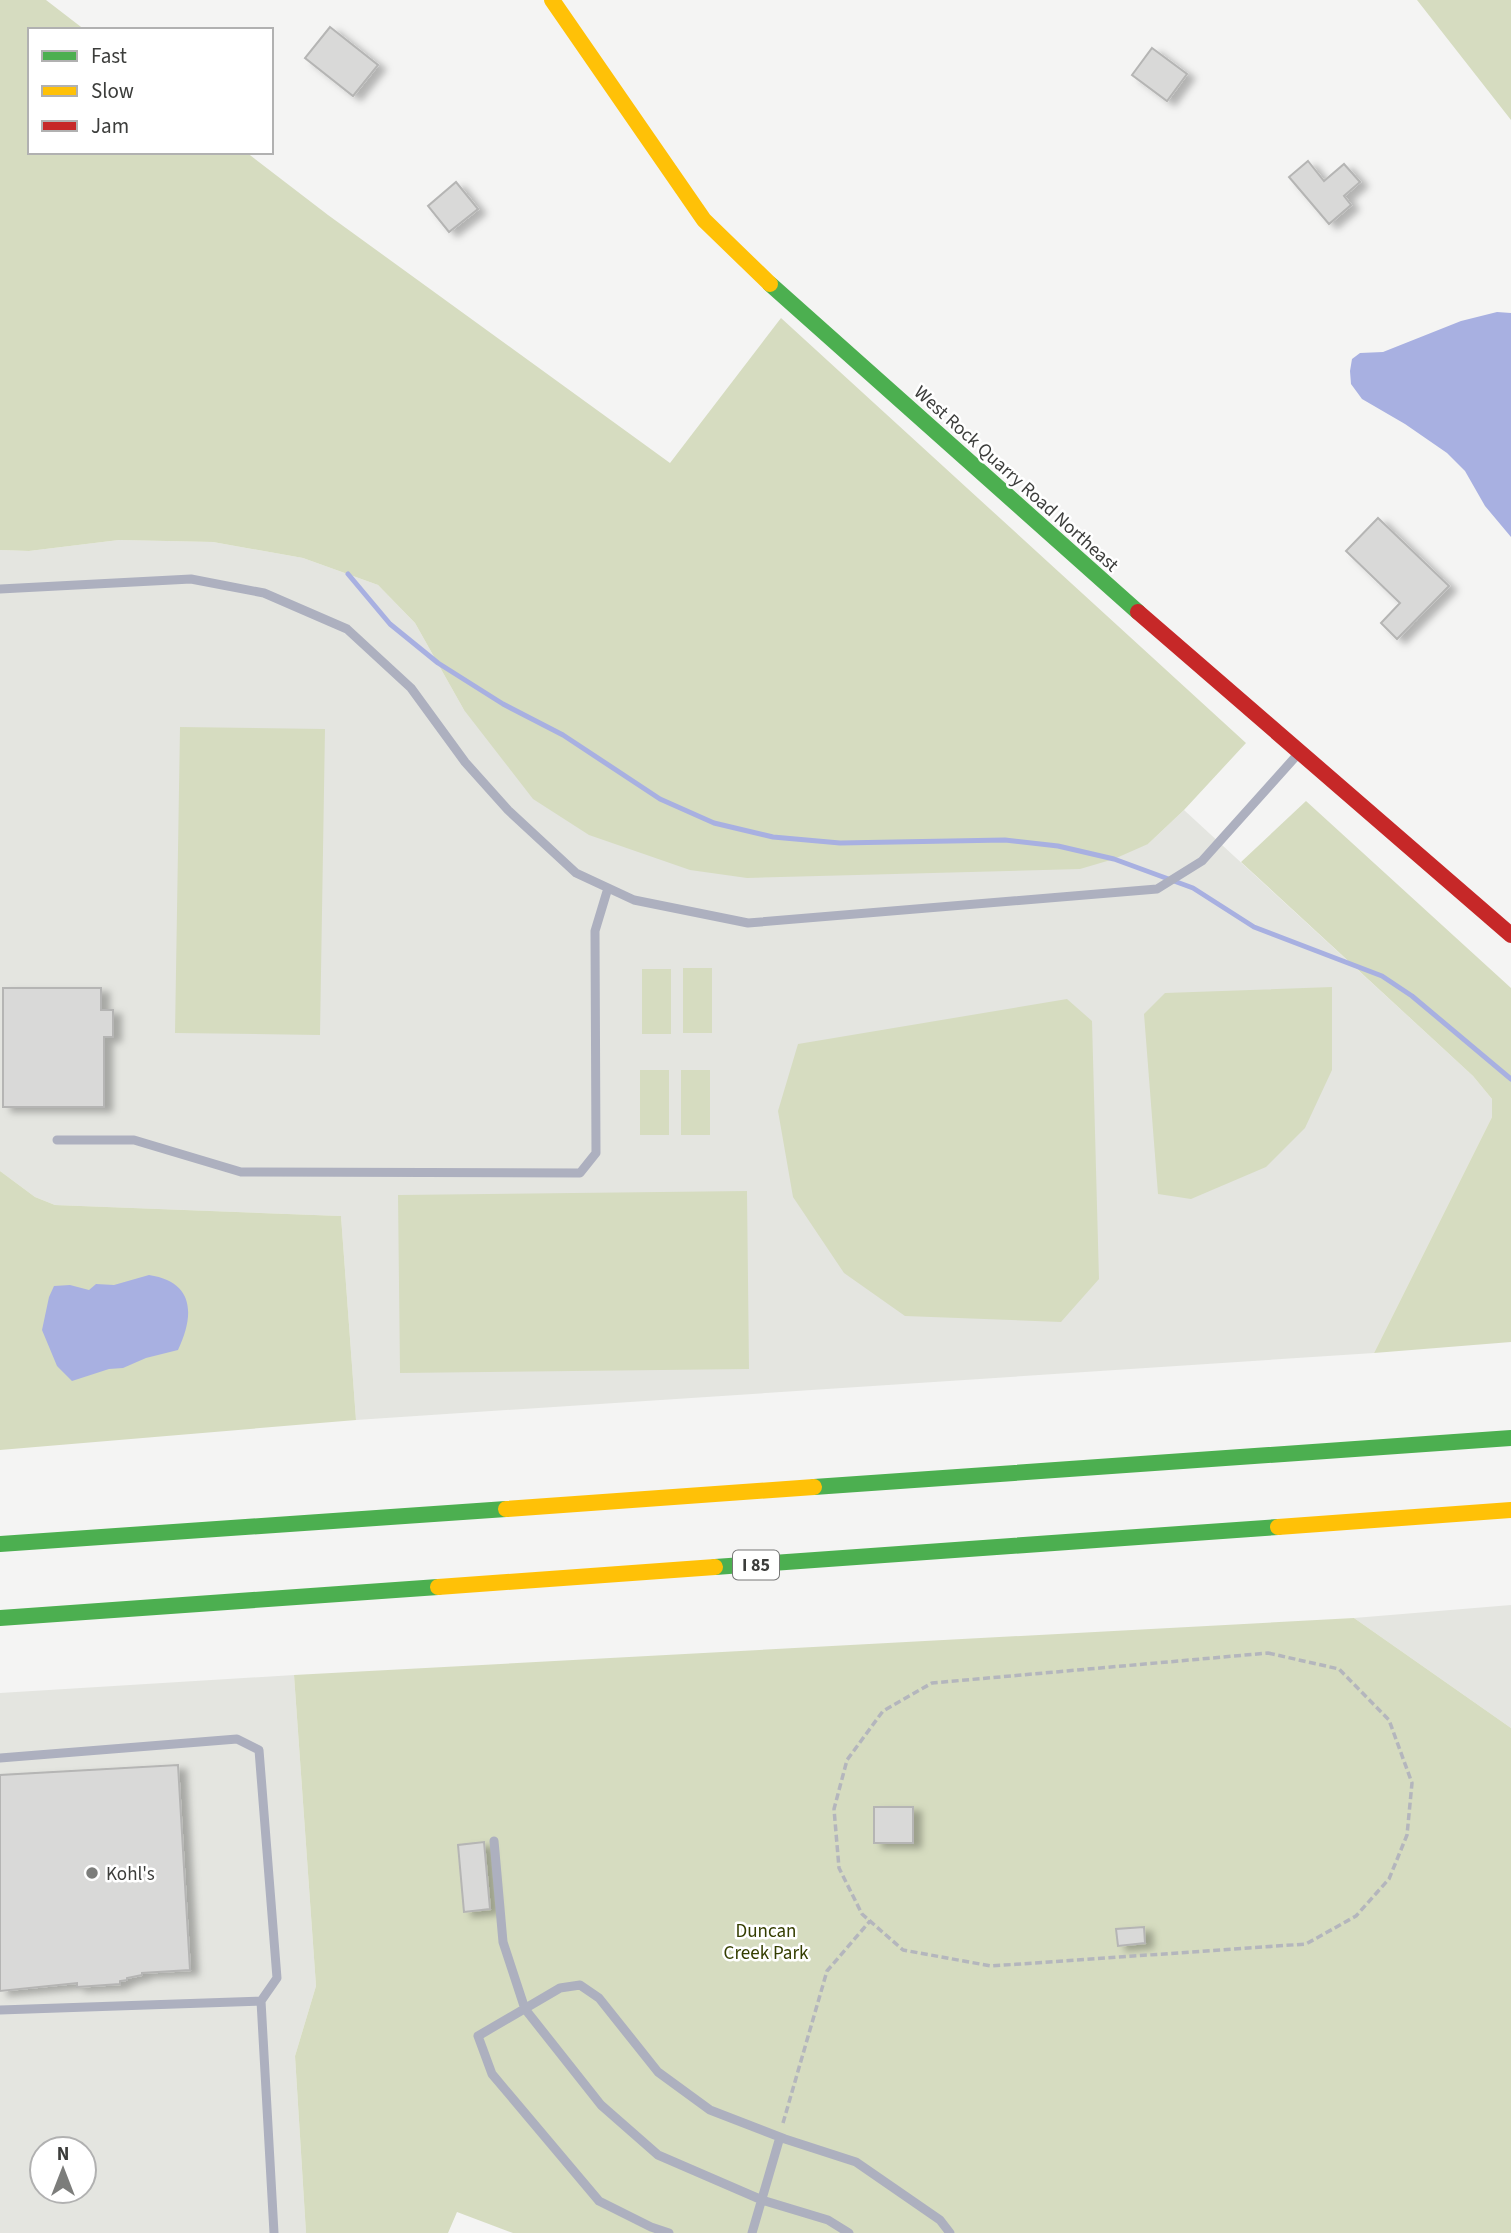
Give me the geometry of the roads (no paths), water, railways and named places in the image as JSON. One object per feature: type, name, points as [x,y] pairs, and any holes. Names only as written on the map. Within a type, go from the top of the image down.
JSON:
[{"type":"main road","name":"West Rock Quarry Road Northeast","points":[[552,0],[704,220],[739,256],[1036,524],[1298,754],[1511,935]]},
{"type":"main road","points":[[0,1545],[1511,1438]]},
{"type":"main road","name":"I 85","points":[[0,1618],[1511,1510]]},
{"type":"lane","points":[[0,589],[191,579],[264,593],[347,629],[411,688],[465,762],[508,810],[576,873],[634,900],[748,923],[1157,889],[1202,861],[1298,754]]},
{"type":"lane","points":[[57,1140],[134,1140],[241,1172],[579,1173],[596,1153],[595,931],[608,888]]},
{"type":"lane","points":[[0,1758],[237,1740],[258,1750],[277,1978],[261,2001],[274,2233]]},
{"type":"lane","points":[[494,1841],[503,1942],[525,2009],[601,2105],[659,2155],[762,2200],[828,2220],[849,2233]]},
{"type":"lane","points":[[669,2233],[599,2201],[492,2074],[478,2036],[561,1988],[579,1985],[599,1998],[658,2071],[710,2110],[856,2162],[940,2220],[950,2233]]},
{"type":"lane","points":[[0,2010],[261,2001]]},
{"type":"lane","points":[[752,2233],[780,2137]]},
{"type":"water","points":[[1497,312],[1511,313],[1511,537],[1485,506],[1465,471],[1447,453],[1362,399],[1351,384],[1350,371],[1352,359],[1360,353],[1383,352],[1461,321]]},
{"type":"water","points":[[149,1275],[175,1285],[187,1302],[187,1324],[178,1350],[72,1381],[57,1366],[42,1330],[54,1286],[70,1285],[89,1290],[96,1284],[114,1285]]},
{"type":"waterway","points":[[348,574],[390,624],[438,663],[503,704],[563,735],[660,799],[714,823],[773,837],[840,843],[1005,840],[1058,846],[1114,859],[1193,888],[1254,927],[1382,976],[1412,996],[1511,1079]]},
{"type":"place","name":"Kohl's","points":[[92,1873]]},
{"type":"park label","name":"Duncan Creek Park","points":[[766,1941]]}]
